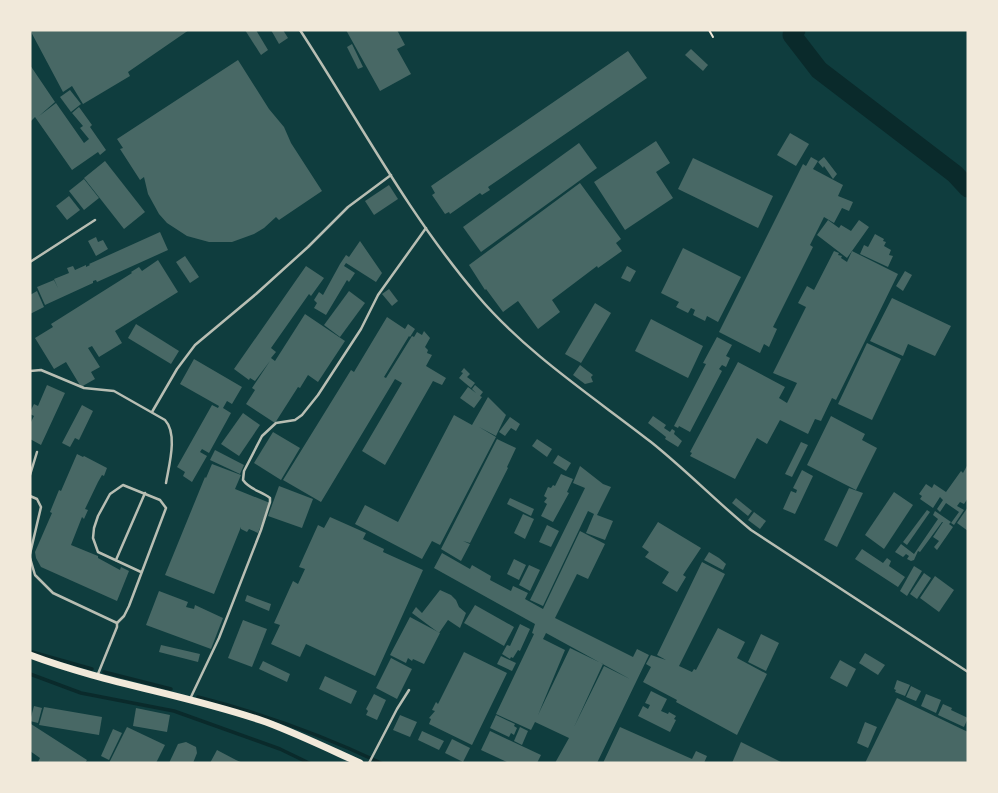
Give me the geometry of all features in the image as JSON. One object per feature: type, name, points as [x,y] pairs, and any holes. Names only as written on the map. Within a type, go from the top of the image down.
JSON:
[{"type":"main road","points":[[30,655],[97,677],[265,722],[360,763]]},
{"type":"lane","points":[[300,30],[426,228],[478,297],[508,328],[544,360],[670,458],[751,530],[968,672]]},
{"type":"lane","points":[[152,412],[177,369],[201,340],[308,247],[348,207],[391,175]]},
{"type":"lane","points":[[30,262],[95,220]]},
{"type":"lane","points":[[190,700],[219,638],[270,502],[267,495],[251,489],[243,480],[250,459],[268,429],[276,424],[295,420],[318,395],[361,329],[378,295],[426,228]]},
{"type":"lane","points":[[30,371],[41,370],[84,388],[114,391],[165,420],[171,426],[172,436],[166,483]]},
{"type":"lane","points":[[30,475],[37,452]]},
{"type":"lane","points":[[97,677],[117,623],[124,616],[166,508],[160,500],[123,485],[110,494],[98,516],[93,538],[98,552],[141,572]]},
{"type":"lane","points":[[116,560],[145,493]]},
{"type":"lane","points":[[30,496],[37,499],[41,507],[30,556],[35,575],[53,593],[117,623]]},
{"type":"lane","points":[[369,763],[409,690]]},
{"type":"path","points":[[709,30],[713,37]]},
{"type":"building","points":[[30,30],[189,30],[128,72],[130,76],[83,104],[72,86],[63,92]]},
{"type":"building","points":[[245,30],[256,30],[268,50],[261,55]]},
{"type":"building","points":[[271,30],[283,30],[288,38],[279,44]]},
{"type":"building","points":[[346,30],[397,30],[405,45],[397,49],[411,74],[380,91]]},
{"type":"building","points":[[352,44],[363,67],[358,69],[347,47]]},
{"type":"building","points":[[691,49],[708,65],[703,71],[685,55]]},
{"type":"building","points":[[628,51],[647,78],[488,187],[490,190],[482,195],[480,193],[450,214],[445,214],[432,195],[435,193],[431,186]]},
{"type":"building","points":[[238,60],[269,109],[284,127],[291,143],[322,191],[279,220],[276,217],[254,234],[232,242],[209,242],[187,236],[167,223],[148,194],[144,177],[140,180],[120,149],[123,148],[117,139]]},
{"type":"building","points":[[30,65],[55,102],[39,116],[56,103],[84,143],[89,139],[72,113],[79,107],[106,150],[100,155],[98,152],[72,170],[35,117],[30,122]]},
{"type":"building","points":[[70,90],[81,104],[71,112],[60,97]]},
{"type":"building","points":[[790,133],[809,144],[796,166],[777,155]]},
{"type":"building","points":[[656,141],[670,163],[656,172],[673,198],[625,230],[594,182]]},
{"type":"building","points":[[579,143],[597,168],[481,252],[463,227]]},
{"type":"building","points":[[811,157],[818,161],[813,169],[843,185],[838,196],[853,202],[849,211],[842,208],[834,223],[824,217],[810,245],[813,247],[773,327],[777,329],[769,347],[764,344],[760,353],[719,332],[803,164],[806,166]]},
{"type":"building","points":[[824,157],[837,174],[833,179],[818,162]]},
{"type":"building","points":[[693,158],[773,196],[758,228],[678,189]]},
{"type":"building","points":[[105,161],[145,212],[124,229],[84,178]]},
{"type":"building","points":[[84,179],[99,198],[84,210],[69,191]]},
{"type":"building","points":[[580,183],[621,239],[616,243],[622,251],[552,300],[560,312],[538,329],[518,301],[503,312],[469,265]]},
{"type":"building","points":[[389,185],[398,199],[374,215],[365,201]]},
{"type":"building","points":[[69,196],[80,210],[67,220],[56,206]]},
{"type":"building","points":[[828,220],[839,228],[841,225],[851,231],[859,220],[869,227],[847,258],[817,235]]},
{"type":"building","points":[[160,232],[168,250],[97,282],[93,281],[45,305],[37,287],[54,280],[58,288],[54,279],[69,273],[67,268],[73,266],[75,270],[86,267]]},
{"type":"building","points":[[875,234],[884,239],[884,246],[891,250],[889,255],[893,256],[888,267],[860,254],[864,245],[868,247]]},
{"type":"building","points":[[96,237],[98,242],[103,240],[108,249],[96,256],[88,241]]},
{"type":"building","points":[[360,241],[382,273],[376,282],[346,263],[344,266],[355,273],[349,282],[347,280],[326,315],[314,308],[317,303],[314,300],[319,292],[323,295],[346,255],[349,257]]},
{"type":"building","points":[[683,248],[741,277],[718,322],[707,316],[705,321],[693,315],[695,310],[691,308],[688,313],[676,307],[679,302],[661,293]]},
{"type":"building","points":[[834,251],[847,262],[852,251],[898,274],[836,400],[832,398],[821,421],[815,419],[808,434],[780,420],[767,444],[757,438],[735,479],[690,456],[738,362],[785,387],[779,398],[787,403],[797,383],[773,373],[806,307],[798,303],[807,286],[814,290]]},
{"type":"building","points":[[185,256],[199,277],[190,283],[176,262]]},
{"type":"building","points":[[158,260],[178,292],[115,331],[122,343],[99,357],[92,346],[88,348],[100,367],[91,372],[95,379],[81,387],[66,362],[54,369],[35,338],[53,327],[51,324],[131,272],[139,267],[142,271]]},
{"type":"building","points":[[306,266],[324,278],[311,296],[309,294],[271,348],[276,352],[271,358],[275,361],[305,314],[345,341],[318,382],[308,375],[275,423],[246,404],[255,390],[252,388],[270,361],[255,381],[250,378],[249,380],[234,369]]},
{"type":"building","points":[[627,266],[636,271],[630,282],[621,278]]},
{"type":"building","points":[[905,271],[912,275],[903,291],[896,286]]},
{"type":"building","points":[[389,289],[398,301],[392,306],[382,294]]},
{"type":"building","points":[[37,291],[44,307],[30,314],[30,295]]},
{"type":"building","points":[[349,291],[365,303],[340,337],[324,325]]},
{"type":"building","points":[[892,298],[951,326],[935,356],[908,344],[903,356],[870,341]]},
{"type":"building","points":[[595,303],[611,313],[581,363],[565,354]]},
{"type":"building","points":[[387,317],[405,329],[408,324],[415,329],[384,377],[386,378],[412,336],[417,332],[422,335],[424,331],[430,338],[425,347],[427,353],[432,355],[426,366],[446,378],[442,385],[433,381],[385,465],[362,451],[402,383],[395,379],[321,502],[283,480]]},
{"type":"building","points":[[651,319],[703,346],[688,378],[635,351]]},
{"type":"building","points":[[136,324],[179,351],[171,364],[128,338]]},
{"type":"building","points":[[717,337],[732,345],[726,356],[730,358],[726,367],[722,365],[719,369],[722,371],[690,432],[679,426],[678,428],[674,426]]},
{"type":"building","points":[[867,343],[901,359],[872,420],[838,404]]},
{"type":"building","points":[[194,359],[242,387],[232,404],[227,401],[223,408],[231,413],[209,453],[202,449],[200,452],[207,456],[192,482],[183,476],[185,472],[177,467],[212,405],[218,408],[219,406],[180,384]]},
{"type":"building","points":[[580,365],[593,375],[593,382],[585,384],[573,375]]},
{"type":"building","points":[[464,368],[470,374],[467,377],[475,383],[471,388],[459,378]]},
{"type":"building","points":[[47,385],[65,393],[41,445],[30,439],[30,424],[34,416],[30,412],[34,404],[38,406]]},
{"type":"building","points":[[475,385],[483,392],[474,408],[460,398],[468,387],[476,393],[472,389]]},
{"type":"building","points":[[488,397],[506,415],[496,436],[479,427],[496,437],[440,545],[432,541],[422,559],[355,524],[365,505],[398,522],[454,415],[472,425]]},
{"type":"building","points":[[82,405],[93,411],[79,440],[75,438],[70,447],[62,443]]},
{"type":"building","points":[[243,413],[260,425],[239,456],[221,444]]},
{"type":"building","points":[[653,416],[666,425],[664,428],[670,432],[672,429],[675,431],[674,434],[682,441],[678,447],[648,423]]},
{"type":"building","points":[[831,416],[865,434],[862,440],[877,448],[856,490],[807,465]]},
{"type":"building","points":[[510,417],[520,424],[516,431],[511,428],[505,436],[499,432]]},
{"type":"building","points":[[273,432],[300,448],[281,480],[254,463]]},
{"type":"building","points":[[497,439],[516,448],[470,543],[463,541],[470,544],[461,561],[441,549]]},
{"type":"building","points":[[537,439],[552,449],[547,457],[532,446]]},
{"type":"building","points":[[801,442],[808,445],[792,477],[785,474]]},
{"type":"building","points":[[215,450],[244,465],[240,474],[210,460]]},
{"type":"building","points":[[77,454],[107,468],[85,509],[88,510],[84,519],[82,517],[71,545],[98,556],[120,570],[121,567],[129,571],[117,601],[41,567],[36,558],[35,552],[52,513],[50,512]]},
{"type":"building","points":[[558,455],[571,463],[566,471],[553,463]]},
{"type":"building","points":[[212,464],[241,475],[235,489],[270,503],[258,533],[249,529],[247,532],[241,527],[214,594],[165,575]]},
{"type":"building","points":[[968,464],[968,498],[964,504],[960,502],[957,506],[964,510],[954,525],[951,523],[959,512],[946,503],[940,512],[937,509],[943,500],[940,497],[933,508],[920,499],[922,496],[919,494],[926,484],[932,488],[934,484],[946,492]]},
{"type":"building","points":[[580,466],[611,487],[597,515],[613,521],[605,540],[586,533],[594,514],[588,511],[543,606],[530,600],[585,488],[573,483]]},
{"type":"building","points":[[802,470],[813,476],[795,514],[783,509],[791,491],[796,493],[797,490],[793,488]]},
{"type":"building","points":[[561,474],[573,479],[567,492],[569,493],[553,522],[541,516],[547,504],[544,502],[547,498],[544,496],[548,487],[555,486]]},
{"type":"building","points":[[279,486],[313,499],[302,528],[268,516]]},
{"type":"building","points":[[849,488],[863,493],[837,547],[824,540]]},
{"type":"building","points":[[894,492],[913,505],[884,549],[865,535]]},
{"type":"building","points":[[510,498],[534,509],[531,516],[507,504]]},
{"type":"building","points":[[736,498],[752,511],[748,516],[732,503]]},
{"type":"building","points":[[968,507],[968,531],[957,523]]},
{"type":"building","points":[[927,510],[930,512],[907,545],[903,542]]},
{"type":"building","points":[[935,511],[951,522],[949,524],[953,527],[937,550],[934,547],[939,541],[933,537],[943,522],[920,552],[918,551],[914,560],[907,559],[909,556],[906,554],[903,557],[895,552],[901,544],[914,554],[938,519],[933,515]]},
{"type":"building","points":[[754,512],[766,521],[760,529],[748,520]]},
{"type":"building","points":[[523,514],[534,519],[525,539],[514,533]]},
{"type":"building","points":[[330,517],[366,533],[363,539],[384,549],[383,552],[423,570],[375,676],[306,644],[300,657],[271,644],[280,625],[274,623],[293,581],[298,584],[305,569],[299,567],[318,525],[324,528]]},
{"type":"building","points":[[658,522],[701,548],[683,575],[686,577],[677,592],[662,583],[669,572],[645,557],[649,552],[642,547]]},
{"type":"building","points":[[547,525],[559,531],[551,547],[539,542]]},
{"type":"building","points":[[580,531],[605,544],[588,579],[577,574],[555,618],[633,657],[637,649],[649,655],[597,763],[555,763],[569,738],[535,722],[531,730],[496,714],[534,634],[535,624],[434,568],[442,553],[470,569],[472,565],[491,576],[490,580],[511,591],[513,586],[528,593],[525,599],[543,609]],"holes":[[[546,633],[600,662],[570,648],[538,715],[565,650],[543,639]],[[603,664],[630,679],[604,666],[574,727]]]},
{"type":"building","points":[[862,549],[883,563],[887,558],[891,561],[889,566],[905,577],[898,587],[855,559]]},
{"type":"building","points":[[709,552],[726,564],[723,570],[704,560]]},
{"type":"building","points":[[514,559],[526,565],[519,580],[507,574]]},
{"type":"building","points":[[702,562],[725,574],[679,666],[692,672],[696,670],[718,628],[745,642],[737,658],[767,674],[737,735],[643,682],[651,667],[646,664],[651,655],[666,660],[657,655]]},
{"type":"building","points":[[529,565],[540,570],[530,591],[519,585]]},
{"type":"building","points":[[914,566],[922,571],[907,596],[900,591]]},
{"type":"building","points":[[924,573],[931,578],[917,599],[910,594]]},
{"type":"building","points":[[935,576],[954,590],[939,612],[920,598]]},
{"type":"building","points":[[440,590],[451,595],[466,613],[460,628],[448,620],[439,633],[412,613],[416,607],[422,613]]},
{"type":"building","points":[[159,591],[188,602],[186,607],[194,609],[195,605],[223,618],[211,649],[146,625]]},
{"type":"building","points":[[247,595],[271,604],[269,611],[245,601]]},
{"type":"building","points":[[475,605],[514,627],[504,646],[464,623]]},
{"type":"building","points":[[410,617],[440,633],[424,664],[408,658],[406,663],[390,655]]},
{"type":"building","points":[[243,620],[267,629],[252,667],[228,658]]},
{"type":"building","points":[[520,624],[530,629],[520,651],[510,659],[502,654],[507,645],[510,646]]},
{"type":"building","points":[[761,634],[779,643],[766,671],[748,662]]},
{"type":"building","points":[[161,645],[200,654],[198,662],[159,652]]},
{"type":"building","points":[[464,652],[507,673],[472,745],[429,724],[429,718],[435,711],[432,710],[436,702],[438,704]]},
{"type":"building","points":[[865,653],[885,665],[878,675],[859,663]]},
{"type":"building","points":[[501,656],[516,663],[512,671],[497,664]]},
{"type":"building","points":[[391,658],[412,669],[397,699],[376,688]]},
{"type":"building","points":[[840,660],[856,669],[847,687],[830,678]]},
{"type":"building","points":[[263,661],[290,674],[287,682],[259,669]]},
{"type":"building","points":[[325,676],[357,691],[351,704],[319,689]]},
{"type":"building","points":[[897,680],[910,685],[905,696],[895,692]]},
{"type":"building","points":[[911,686],[921,691],[916,701],[906,697]]},
{"type":"building","points":[[651,691],[667,699],[661,711],[676,716],[670,732],[638,716],[643,706],[648,709],[650,705],[645,703]]},
{"type":"building","points":[[374,694],[386,700],[377,720],[366,715],[366,709]]},
{"type":"building","points":[[926,694],[941,700],[936,713],[921,706]]},
{"type":"building","points":[[897,698],[968,732],[968,763],[865,763]]},
{"type":"building","points":[[943,704],[968,718],[964,727],[938,715]]},
{"type":"building","points":[[34,706],[42,708],[38,723],[30,721]]},
{"type":"building","points":[[44,707],[102,717],[99,735],[39,725]]},
{"type":"building","points":[[136,708],[170,715],[167,732],[133,726]]},
{"type":"building","points":[[400,715],[417,722],[410,737],[393,730]]},
{"type":"building","points":[[496,715],[515,724],[517,728],[514,735],[511,733],[509,737],[490,728]]},
{"type":"building","points":[[865,722],[877,727],[868,748],[857,743]]},
{"type":"building","points":[[31,724],[87,760],[85,763],[38,762],[40,758],[30,751]]},
{"type":"building","points":[[127,727],[165,745],[156,763],[109,763]]},
{"type":"building","points":[[520,727],[528,731],[522,745],[514,741]]},
{"type":"building","points":[[620,727],[692,759],[696,751],[707,756],[704,763],[603,763]]},
{"type":"building","points":[[113,729],[122,733],[109,760],[101,756]]},
{"type":"building","points":[[422,731],[444,741],[439,750],[418,740]]},
{"type":"building","points":[[490,731],[541,755],[537,763],[509,763],[481,750]]},
{"type":"building","points":[[452,739],[470,748],[463,762],[445,753]]},
{"type":"building","points":[[186,742],[196,747],[193,763],[169,763],[178,744]]},
{"type":"building","points":[[741,742],[783,763],[732,763]]},
{"type":"building","points":[[217,750],[236,760],[243,763],[210,763]]},
{"type":"waterway","points":[[796,30],[792,35],[819,70],[955,174],[968,188]]},
{"type":"waterway","points":[[32,652],[92,669]]},
{"type":"waterway","points":[[104,672],[171,689]]},
{"type":"waterway","points":[[30,674],[81,693],[174,711],[280,749],[309,763]]},
{"type":"waterway","points":[[198,697],[291,726],[381,763]]}]
